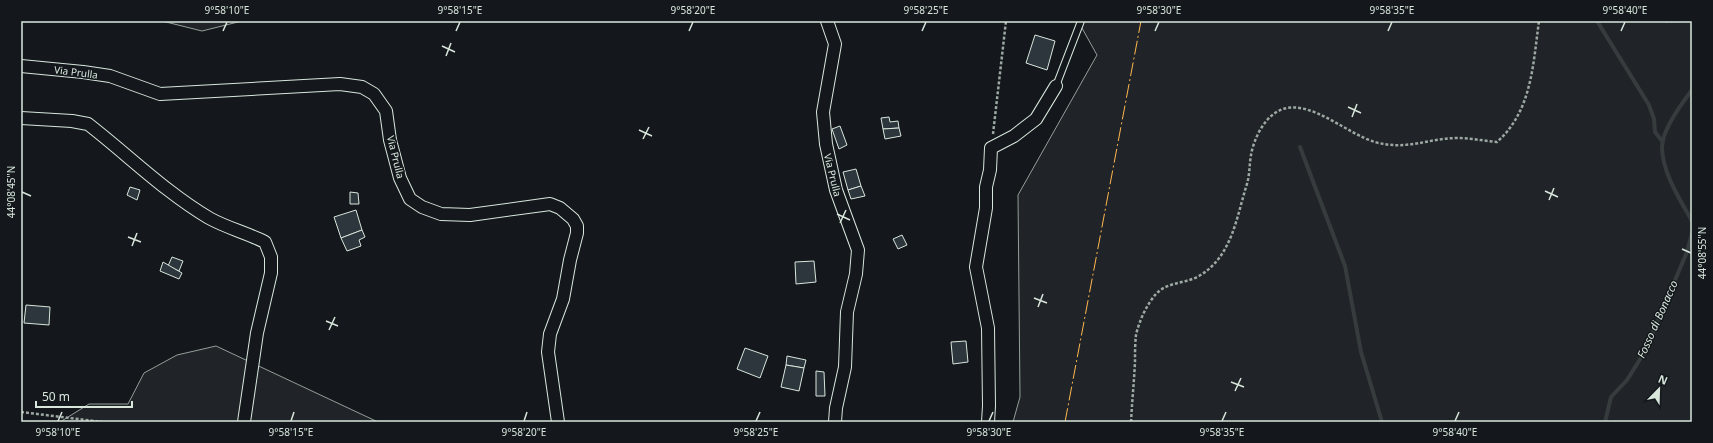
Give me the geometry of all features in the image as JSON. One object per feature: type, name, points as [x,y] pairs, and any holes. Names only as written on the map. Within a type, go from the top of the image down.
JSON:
[{"type":"street","name":"Via Prulla","points":[[828,21],[834,44],[823,112],[826,144],[836,190],[858,250],[856,274],[847,312],[845,367],[836,408],[835,422]]},
{"type":"street","name":"Via Prulla","points":[[21,66],[110,76],[144,90],[160,94],[340,84],[362,87],[374,94],[386,111],[390,140],[400,178],[410,199],[422,207],[441,214],[470,215],[550,204],[560,208],[573,219],[577,226],[577,233],[570,260],[563,299],[550,334],[548,352],[558,422]]},
{"type":"street","points":[[988,422],[988,328],[976,267],[986,208],[986,187],[990,170],[991,148],[1014,136],[1036,119],[1056,86]]},
{"type":"street","points":[[21,118],[72,121],[88,124],[168,189],[204,214],[239,232],[265,242],[271,257],[270,273],[257,333],[244,422]]},
{"type":"lane","points":[[1056,86],[1081,21]]},
{"type":"path","points":[[991,148],[1006,21]]},
{"type":"path","points":[[1131,422],[1136,335],[1148,305],[1156,293],[1168,285],[1197,277],[1215,263],[1224,253],[1231,238],[1250,176],[1251,155],[1257,136],[1274,113],[1283,109],[1297,107],[1330,119],[1375,142],[1402,146],[1458,138],[1497,142],[1508,132],[1522,109],[1528,93],[1539,21]]},
{"type":"path","points":[[1665,21],[1677,21]]},
{"type":"path","points":[[21,412],[102,422]]},
{"type":"shaded area","points":[[162,21],[242,21],[202,31]]},
{"type":"shaded area","points":[[1078,21],[1692,21],[1692,422],[1013,422],[1020,397],[1018,195],[1097,55]]},
{"type":"shaded area","points":[[216,346],[378,422],[60,422],[89,404],[128,404],[144,373],[177,355]]},
{"type":"building","points":[[1035,35],[1055,41],[1047,70],[1026,63]]},
{"type":"building","points":[[889,117],[890,122],[898,121],[899,128],[883,129],[881,118]]},
{"type":"building","points":[[840,126],[847,145],[839,149],[832,129]]},
{"type":"building","points":[[899,128],[901,136],[885,139],[883,129]]},
{"type":"building","points":[[856,169],[861,186],[848,190],[843,172]]},
{"type":"building","points":[[861,186],[865,196],[851,199],[848,190]]},
{"type":"building","points":[[130,187],[140,190],[137,200],[127,195]]},
{"type":"building","points":[[350,192],[358,193],[359,204],[350,204]]},
{"type":"building","points":[[356,210],[362,230],[341,238],[334,217]]},
{"type":"building","points":[[362,230],[365,237],[359,240],[361,246],[347,251],[341,238]]},
{"type":"building","points":[[902,235],[907,245],[898,249],[893,239]]},
{"type":"building","points":[[172,257],[183,261],[179,271],[168,266]]},
{"type":"building","points":[[814,261],[816,282],[796,284],[795,262]]},
{"type":"building","points":[[163,262],[182,273],[179,279],[160,271]]},
{"type":"building","points":[[26,305],[50,307],[49,325],[24,323]]},
{"type":"building","points":[[966,341],[968,362],[953,364],[951,342]]},
{"type":"building","points":[[745,348],[768,356],[760,378],[737,369]]},
{"type":"building","points":[[787,356],[806,360],[804,368],[786,365]]},
{"type":"building","points":[[786,365],[804,368],[799,391],[781,387]]},
{"type":"building","points":[[816,371],[824,372],[825,396],[816,396]]},
{"type":"waterway","name":"Fosso di Bonacco","points":[[1597,21],[1649,105],[1654,119],[1655,132],[1663,142]]},
{"type":"waterway","name":"Fosso di Bonacco","points":[[1692,90],[1669,125],[1665,133],[1662,147],[1668,176],[1692,221]]},
{"type":"waterway","points":[[1300,147],[1345,266],[1361,352],[1382,422]]},
{"type":"waterway","name":"Fosso di Bonacco","points":[[1605,422],[1611,397],[1627,380],[1644,353],[1687,252],[1692,233]]},
{"type":"power","points":[[1065,422],[1141,21]]}]
